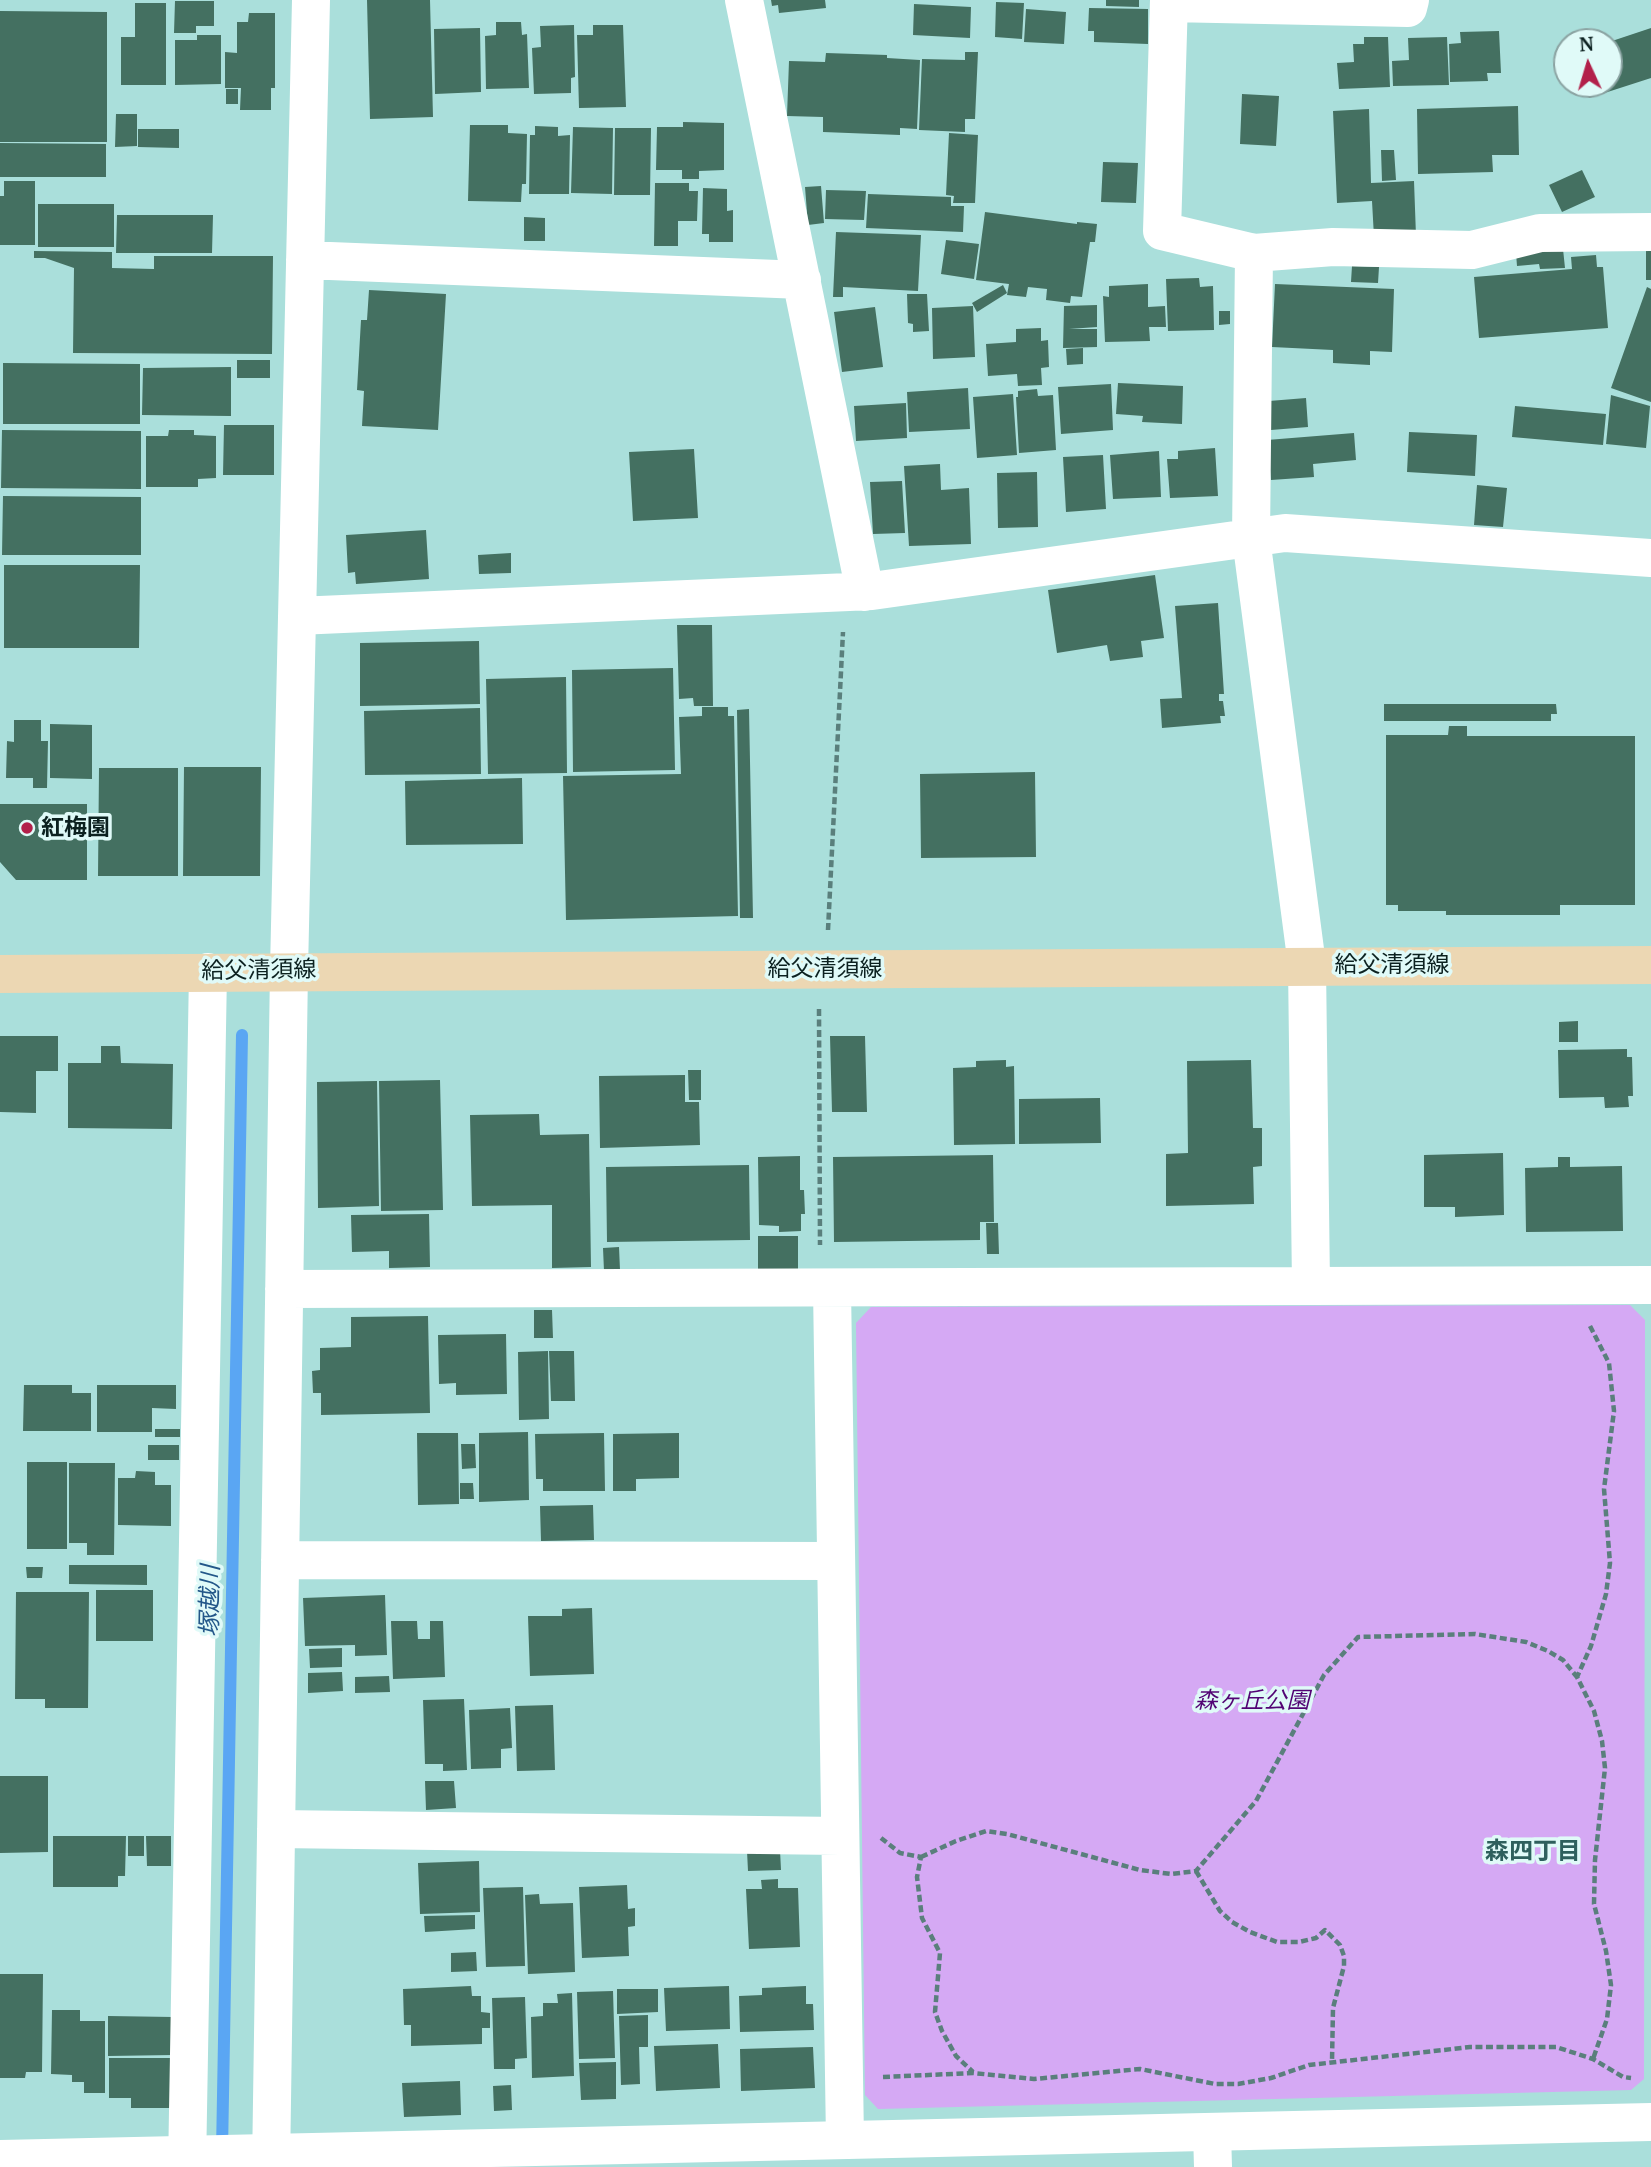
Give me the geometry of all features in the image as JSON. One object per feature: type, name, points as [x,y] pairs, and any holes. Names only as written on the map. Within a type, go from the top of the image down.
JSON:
[{"type":"main road","name":"給父清須線","points":[[0,974],[289,970],[1651,965]]},
{"type":"street","points":[[263,2158],[276,1829],[289,970],[311,0]]},
{"type":"street","points":[[744,0],[802,280],[855,592]]},
{"type":"street","points":[[1410,0],[1408,8],[1169,1],[1162,231],[1254,253],[1333,247],[1472,250],[1540,233],[1651,232]]},
{"type":"street","points":[[1254,253],[1251,538],[1307,965],[1311,1286]]},
{"type":"street","points":[[305,260],[802,280]]},
{"type":"street","points":[[297,616],[855,592],[1285,533],[1651,558]]},
{"type":"street","points":[[191,2159],[208,972]]},
{"type":"street","points":[[284,1289],[1651,1285]]},
{"type":"street","points":[[826,1288],[836,1562],[845,2140]]},
{"type":"street","points":[[280,1560],[836,1562]]},
{"type":"street","points":[[276,1829],[840,1826]]},
{"type":"street","points":[[0,2159],[263,2158],[845,2140],[1213,2150],[1651,2122]]},
{"type":"path","points":[[826,1288],[822,968],[855,592]]},
{"type":"path","points":[[1577,1677],[1595,1633],[1606,1594],[1610,1563],[1604,1489],[1614,1411],[1609,1363],[1590,1329],[1587,1285]]},
{"type":"path","points":[[840,1826],[873,1829],[884,1842],[900,1853],[921,1857],[986,1831],[1007,1834],[1140,1870],[1171,1874],[1196,1871],[1256,1801],[1324,1675],[1358,1637],[1475,1634],[1526,1642],[1563,1660],[1577,1677],[1594,1711],[1602,1741],[1605,1768],[1595,1860],[1594,1904],[1611,1985],[1608,2018],[1593,2059]]},
{"type":"path","points":[[921,1857],[917,1877],[922,1918],[940,1953],[935,2012],[956,2056],[973,2073]]},
{"type":"path","points":[[1196,1871],[1220,1911],[1232,1922],[1250,1932],[1277,1942],[1299,1942],[1316,1938],[1325,1930],[1340,1945],[1344,1966],[1333,2008],[1332,2062]]},
{"type":"path","points":[[844,2079],[973,2073],[1034,2079],[1140,2069],[1215,2084],[1238,2084],[1271,2078],[1310,2065],[1470,2047],[1556,2047],[1593,2059],[1623,2077],[1642,2078]]},
{"type":"green space","name":"森ヶ丘公園","points":[[1630,1305],[1645,1320],[1644,2079],[1631,2090],[878,2109],[865,2095],[856,1323],[871,1307]]},
{"type":"building","points":[[367,0],[430,0],[433,117],[370,119]]},
{"type":"building","points":[[771,0],[825,0],[826,8],[779,13],[778,5],[772,6]]},
{"type":"building","points":[[1106,0],[1139,0],[1139,7],[1106,6]]},
{"type":"building","points":[[175,1],[214,1],[214,26],[196,26],[196,33],[174,33]]},
{"type":"building","points":[[996,2],[1024,3],[1022,39],[995,37]]},
{"type":"building","points":[[135,3],[166,3],[166,85],[121,85],[121,37],[135,37]]},
{"type":"building","points":[[914,4],[971,7],[970,38],[913,35]]},
{"type":"building","points":[[1089,8],[1148,9],[1148,44],[1094,42],[1094,31],[1088,31]]},
{"type":"building","points":[[1026,9],[1066,12],[1064,44],[1024,42]]},
{"type":"building","points":[[0,11],[107,12],[107,142],[0,142]]},
{"type":"building","points":[[249,13],[275,13],[275,88],[271,88],[271,110],[240,110],[241,88],[225,88],[225,52],[237,53],[237,22],[248,22]]},
{"type":"building","points":[[496,22],[521,22],[522,35],[527,34],[529,88],[486,89],[485,36],[496,35]]},
{"type":"building","points":[[574,25],[575,77],[571,78],[571,93],[534,94],[532,48],[541,47],[540,26]]},
{"type":"building","points":[[593,25],[623,25],[626,107],[579,108],[577,35],[593,35]]},
{"type":"building","points":[[480,28],[481,92],[435,94],[434,29]]},
{"type":"building","points":[[1651,28],[1651,78],[1623,87],[1623,37]]},
{"type":"building","points":[[1499,31],[1501,73],[1487,73],[1488,81],[1450,82],[1449,44],[1461,43],[1460,32]]},
{"type":"building","points":[[197,35],[221,35],[221,84],[175,85],[175,40],[197,40]]},
{"type":"building","points":[[1364,37],[1388,37],[1390,87],[1339,89],[1337,63],[1354,62],[1353,44],[1364,44]]},
{"type":"building","points":[[1447,37],[1449,85],[1393,86],[1392,61],[1409,60],[1408,38]]},
{"type":"building","points":[[965,52],[978,52],[975,119],[965,119],[965,132],[919,130],[922,59],[965,60]]},
{"type":"building","points":[[826,53],[887,55],[887,58],[920,60],[917,129],[900,128],[900,135],[823,132],[823,117],[787,116],[789,61],[825,62]]},
{"type":"building","points":[[226,89],[238,89],[238,104],[226,104]]},
{"type":"building","points":[[1242,94],[1279,96],[1276,146],[1240,144]]},
{"type":"building","points":[[1518,106],[1519,155],[1492,155],[1493,172],[1418,174],[1417,109]]},
{"type":"building","points":[[1369,109],[1371,183],[1414,181],[1416,236],[1374,237],[1372,201],[1337,203],[1333,111]]},
{"type":"building","points":[[116,114],[137,114],[137,146],[115,147]]},
{"type":"building","points":[[683,122],[724,123],[724,170],[699,171],[699,179],[682,179],[682,170],[656,170],[657,127],[683,127]]},
{"type":"building","points":[[470,125],[508,125],[508,133],[527,134],[526,184],[522,184],[521,202],[468,201]]},
{"type":"building","points":[[535,126],[558,127],[558,136],[570,135],[569,194],[529,194],[530,135],[535,135]]},
{"type":"building","points":[[573,127],[613,128],[612,194],[571,193]]},
{"type":"building","points":[[615,128],[651,128],[650,195],[614,195]]},
{"type":"building","points":[[138,129],[179,129],[179,148],[138,147]]},
{"type":"building","points":[[949,133],[978,135],[975,203],[953,203],[954,196],[946,195]]},
{"type":"building","points":[[0,143],[106,144],[106,177],[0,177]]},
{"type":"building","points":[[1381,150],[1394,150],[1396,180],[1382,181]]},
{"type":"building","points":[[1103,162],[1138,163],[1136,203],[1101,202]]},
{"type":"building","points":[[1582,170],[1595,197],[1562,212],[1549,185]]},
{"type":"building","points":[[4,181],[35,181],[35,245],[0,245],[0,196],[4,196]]},
{"type":"building","points":[[655,183],[689,183],[689,191],[698,191],[697,221],[678,221],[678,246],[654,246]]},
{"type":"building","points":[[821,186],[824,223],[808,225],[805,187]]},
{"type":"building","points":[[703,188],[727,189],[727,211],[733,210],[733,242],[709,242],[709,234],[702,234]]},
{"type":"building","points":[[826,190],[866,191],[864,220],[825,219]]},
{"type":"building","points":[[868,194],[951,197],[951,206],[964,206],[963,232],[866,228]]},
{"type":"building","points":[[38,204],[114,204],[114,247],[38,247]]},
{"type":"building","points":[[985,212],[1077,224],[1097,224],[1095,242],[1090,242],[1082,297],[1071,296],[1070,303],[1046,300],[1047,289],[1028,287],[1026,297],[1007,295],[1009,284],[976,280]]},
{"type":"building","points":[[117,215],[213,215],[212,253],[116,253]]},
{"type":"building","points":[[524,217],[545,218],[545,241],[524,241]]},
{"type":"building","points":[[836,232],[921,235],[918,291],[843,287],[843,297],[833,297]]},
{"type":"building","points":[[946,240],[979,244],[974,279],[941,274]]},
{"type":"building","points":[[1646,243],[1651,243],[1651,280],[1646,280]]},
{"type":"building","points":[[1563,249],[1565,268],[1540,269],[1539,264],[1517,266],[1516,253]]},
{"type":"building","points":[[34,251],[112,252],[112,268],[154,269],[154,256],[273,256],[272,354],[73,353],[74,268],[45,258],[34,258]]},
{"type":"building","points":[[1596,255],[1597,267],[1603,267],[1608,328],[1479,338],[1474,277],[1572,269],[1571,257]]},
{"type":"building","points":[[1352,266],[1379,267],[1378,283],[1351,282]]},
{"type":"building","points":[[1199,278],[1200,287],[1213,286],[1214,330],[1168,331],[1166,279]]},
{"type":"building","points":[[1148,284],[1148,307],[1165,306],[1166,327],[1149,327],[1150,341],[1105,342],[1103,296],[1109,297],[1109,286]]},
{"type":"building","points":[[1275,284],[1394,289],[1392,352],[1370,351],[1370,365],[1333,363],[1333,350],[1272,347]]},
{"type":"building","points":[[1003,285],[1007,293],[977,312],[972,303]]},
{"type":"building","points":[[1647,287],[1651,289],[1651,402],[1611,388]]},
{"type":"building","points":[[369,290],[446,294],[438,430],[362,426],[364,391],[357,390],[361,320],[367,320]]},
{"type":"building","points":[[907,294],[927,294],[929,331],[913,332],[913,324],[908,323]]},
{"type":"building","points":[[1097,305],[1097,327],[1069,329],[1097,329],[1097,347],[1063,348],[1064,306]]},
{"type":"building","points":[[973,306],[975,357],[933,359],[932,308]]},
{"type":"building","points":[[875,307],[883,367],[842,372],[834,312]]},
{"type":"building","points":[[1219,311],[1230,311],[1230,324],[1219,325]]},
{"type":"building","points":[[1041,328],[1041,341],[1048,340],[1049,367],[1041,368],[1042,385],[1018,386],[1017,374],[988,376],[986,344],[1016,342],[1016,329]]},
{"type":"building","points":[[1083,348],[1083,364],[1067,365],[1066,349]]},
{"type":"building","points":[[237,360],[270,360],[270,378],[237,378]]},
{"type":"building","points":[[3,363],[140,364],[140,424],[3,424]]},
{"type":"building","points":[[231,367],[231,416],[142,415],[143,368]]},
{"type":"building","points":[[1118,383],[1183,386],[1182,424],[1142,422],[1143,416],[1116,414]]},
{"type":"building","points":[[1111,384],[1113,430],[1061,434],[1058,387]]},
{"type":"building","points":[[968,388],[970,429],[909,432],[907,392]]},
{"type":"building","points":[[1037,389],[1038,396],[1053,395],[1056,450],[1019,453],[1016,397],[1018,391]]},
{"type":"building","points":[[1013,394],[1017,455],[977,458],[973,397]]},
{"type":"building","points":[[1611,395],[1650,406],[1646,448],[1606,444]]},
{"type":"building","points":[[1306,398],[1308,427],[1271,430],[1269,401]]},
{"type":"building","points":[[906,403],[907,438],[856,441],[854,406]]},
{"type":"building","points":[[1515,406],[1606,414],[1603,445],[1512,437]]},
{"type":"building","points":[[224,425],[274,425],[274,475],[223,475]]},
{"type":"building","points":[[2,430],[141,431],[141,489],[1,488]]},
{"type":"building","points":[[169,430],[194,430],[194,435],[216,436],[216,478],[198,479],[198,487],[146,487],[146,436],[168,436]]},
{"type":"building","points":[[1409,432],[1477,435],[1475,476],[1407,472]]},
{"type":"building","points":[[1354,433],[1356,460],[1313,464],[1314,477],[1271,480],[1267,440]]},
{"type":"building","points":[[1215,448],[1218,496],[1170,498],[1167,459],[1178,459],[1178,451]]},
{"type":"building","points":[[694,449],[698,518],[633,521],[629,452]]},
{"type":"building","points":[[1159,451],[1161,497],[1113,499],[1110,455]]},
{"type":"building","points":[[1103,455],[1106,509],[1066,512],[1063,457]]},
{"type":"building","points":[[940,464],[941,490],[969,488],[971,544],[909,546],[904,466]]},
{"type":"building","points":[[1037,472],[1038,527],[998,528],[997,473]]},
{"type":"building","points":[[902,481],[905,533],[873,534],[870,482]]},
{"type":"building","points":[[1477,485],[1507,488],[1503,527],[1474,525]]},
{"type":"building","points":[[3,496],[141,497],[141,555],[2,555]]},
{"type":"building","points":[[426,530],[429,579],[356,584],[355,572],[348,573],[346,535]]},
{"type":"building","points":[[511,553],[511,573],[479,574],[478,555]]},
{"type":"building","points":[[4,565],[140,565],[139,648],[4,648]]},
{"type":"building","points":[[1155,575],[1164,638],[1141,641],[1143,657],[1110,661],[1107,645],[1057,653],[1048,590]]},
{"type":"building","points":[[1218,603],[1224,694],[1219,694],[1219,701],[1223,701],[1225,716],[1220,716],[1221,723],[1162,728],[1160,699],[1182,698],[1175,606]]},
{"type":"building","points":[[677,625],[712,625],[713,706],[694,706],[693,698],[679,699]]},
{"type":"building","points":[[479,641],[480,704],[360,706],[360,643]]},
{"type":"building","points":[[673,668],[675,770],[573,772],[572,670]]},
{"type":"building","points":[[566,677],[567,773],[488,774],[486,679]]},
{"type":"building","points":[[1384,704],[1556,704],[1557,714],[1551,714],[1551,721],[1384,721]]},
{"type":"building","points":[[702,707],[728,707],[728,716],[734,716],[738,916],[566,920],[563,776],[681,774],[679,717],[702,716]]},
{"type":"building","points":[[480,708],[481,774],[365,775],[364,711]]},
{"type":"building","points":[[749,709],[753,918],[740,918],[737,710]]},
{"type":"building","points":[[14,720],[41,720],[41,741],[48,741],[47,788],[33,788],[33,778],[6,778],[7,741],[14,742]]},
{"type":"building","points":[[50,724],[92,725],[92,779],[50,778]]},
{"type":"building","points":[[1449,726],[1467,726],[1467,736],[1635,736],[1635,905],[1560,905],[1560,915],[1446,915],[1446,911],[1398,911],[1398,905],[1386,905],[1386,735],[1448,735]]},
{"type":"building","points":[[184,767],[261,767],[260,876],[183,876]]},
{"type":"building","points":[[99,768],[178,768],[178,876],[98,876]]},
{"type":"building","points":[[1035,772],[1036,857],[921,858],[920,774]]},
{"type":"building","points":[[522,778],[523,844],[406,845],[405,781]]},
{"type":"building","points":[[0,804],[87,804],[87,880],[16,880],[0,862]]},
{"type":"building","points":[[1578,1021],[1578,1042],[1559,1042],[1559,1022]]},
{"type":"building","points":[[0,1036],[58,1036],[58,1071],[36,1071],[36,1113],[0,1112]]},
{"type":"building","points":[[830,1036],[865,1036],[867,1112],[832,1112]]},
{"type":"building","points":[[101,1046],[120,1046],[121,1063],[173,1064],[172,1129],[68,1128],[68,1063],[101,1063]]},
{"type":"building","points":[[1627,1049],[1627,1057],[1632,1057],[1633,1096],[1628,1096],[1629,1107],[1605,1108],[1604,1097],[1559,1098],[1558,1050]]},
{"type":"building","points":[[1006,1060],[1006,1067],[1014,1066],[1015,1144],[954,1145],[953,1068],[976,1067],[976,1061]]},
{"type":"building","points":[[1251,1060],[1253,1128],[1262,1128],[1262,1166],[1253,1167],[1254,1204],[1166,1206],[1166,1154],[1188,1153],[1187,1061]]},
{"type":"building","points":[[688,1070],[701,1070],[701,1100],[689,1100]]},
{"type":"building","points":[[685,1075],[685,1102],[699,1102],[700,1145],[600,1148],[599,1076]]},
{"type":"building","points":[[440,1080],[443,1210],[381,1211],[379,1081]]},
{"type":"building","points":[[377,1081],[379,1206],[318,1208],[317,1082]]},
{"type":"building","points":[[1100,1098],[1101,1143],[1019,1144],[1019,1099]]},
{"type":"building","points":[[539,1114],[540,1135],[589,1134],[591,1267],[552,1268],[552,1205],[472,1206],[470,1115]]},
{"type":"building","points":[[1503,1153],[1504,1215],[1455,1217],[1455,1207],[1424,1207],[1424,1155]]},
{"type":"building","points":[[993,1155],[994,1222],[980,1222],[980,1240],[834,1242],[833,1157]]},
{"type":"building","points":[[800,1156],[800,1190],[804,1190],[805,1214],[801,1214],[801,1231],[779,1232],[779,1226],[759,1225],[758,1157]]},
{"type":"building","points":[[1558,1157],[1570,1157],[1570,1167],[1622,1166],[1623,1231],[1526,1232],[1525,1168],[1558,1167]]},
{"type":"building","points":[[749,1165],[750,1240],[607,1242],[606,1167]]},
{"type":"building","points":[[429,1214],[430,1267],[389,1268],[389,1251],[352,1252],[351,1215]]},
{"type":"building","points":[[986,1223],[998,1223],[999,1254],[987,1254]]},
{"type":"building","points":[[758,1236],[798,1236],[798,1269],[758,1270]]},
{"type":"building","points":[[619,1247],[620,1270],[604,1271],[603,1248]]},
{"type":"building","points":[[534,1310],[552,1310],[553,1338],[534,1338]]},
{"type":"building","points":[[428,1316],[430,1413],[321,1415],[321,1393],[313,1393],[312,1371],[320,1370],[320,1348],[351,1347],[351,1317]]},
{"type":"building","points":[[506,1334],[507,1394],[456,1395],[456,1383],[439,1384],[438,1335]]},
{"type":"building","points":[[548,1351],[549,1419],[519,1420],[518,1352]]},
{"type":"building","points":[[549,1351],[574,1351],[575,1401],[551,1401]]},
{"type":"building","points":[[24,1385],[72,1385],[72,1393],[91,1393],[91,1431],[23,1431]]},
{"type":"building","points":[[97,1385],[176,1385],[176,1409],[152,1408],[152,1432],[97,1432]]},
{"type":"building","points":[[155,1429],[180,1429],[180,1437],[155,1437]]},
{"type":"building","points":[[528,1432],[529,1500],[479,1502],[479,1433]]},
{"type":"building","points":[[417,1433],[458,1433],[459,1504],[418,1505]]},
{"type":"building","points":[[604,1433],[605,1491],[543,1491],[543,1479],[536,1479],[535,1434]]},
{"type":"building","points":[[679,1433],[679,1478],[636,1479],[636,1491],[613,1491],[613,1434]]},
{"type":"building","points":[[461,1444],[475,1444],[476,1468],[462,1469]]},
{"type":"building","points":[[148,1445],[179,1445],[179,1460],[148,1460]]},
{"type":"building","points":[[27,1462],[67,1462],[67,1549],[27,1549]]},
{"type":"building","points":[[69,1463],[115,1463],[114,1555],[87,1555],[87,1543],[69,1543]]},
{"type":"building","points":[[136,1471],[155,1472],[155,1485],[171,1485],[171,1526],[118,1525],[118,1478],[135,1478]]},
{"type":"building","points":[[460,1483],[473,1483],[474,1499],[460,1499]]},
{"type":"building","points":[[593,1505],[594,1540],[541,1541],[540,1506]]},
{"type":"building","points":[[69,1565],[147,1565],[147,1585],[69,1584]]},
{"type":"building","points":[[26,1567],[43,1567],[42,1578],[27,1578]]},
{"type":"building","points":[[96,1590],[153,1590],[153,1641],[96,1641]]},
{"type":"building","points":[[16,1592],[89,1592],[88,1708],[45,1708],[45,1699],[15,1699]]},
{"type":"building","points":[[385,1595],[387,1655],[355,1656],[355,1645],[305,1646],[303,1598]]},
{"type":"building","points":[[592,1608],[594,1674],[530,1676],[528,1616],[562,1616],[562,1609]]},
{"type":"building","points":[[391,1621],[417,1621],[418,1639],[430,1639],[430,1621],[443,1621],[445,1677],[393,1679]]},
{"type":"building","points":[[342,1648],[342,1667],[310,1668],[309,1649]]},
{"type":"building","points":[[342,1672],[343,1691],[308,1693],[308,1673]]},
{"type":"building","points":[[389,1676],[390,1692],[355,1693],[355,1677]]},
{"type":"building","points":[[464,1699],[467,1770],[443,1771],[443,1764],[425,1764],[423,1700]]},
{"type":"building","points":[[553,1705],[555,1770],[517,1771],[515,1706]]},
{"type":"building","points":[[510,1708],[512,1748],[501,1749],[501,1768],[471,1769],[469,1710]]},
{"type":"building","points":[[0,1776],[48,1776],[48,1852],[0,1853]]},
{"type":"building","points":[[425,1781],[454,1781],[456,1808],[426,1810]]},
{"type":"building","points":[[53,1836],[126,1836],[125,1876],[118,1876],[118,1887],[53,1887]]},
{"type":"building","points":[[128,1836],[144,1836],[144,1856],[128,1856]]},
{"type":"building","points":[[146,1836],[171,1836],[171,1866],[147,1866]]},
{"type":"building","points":[[780,1850],[781,1870],[748,1871],[747,1851]]},
{"type":"building","points":[[479,1861],[480,1912],[420,1914],[418,1863]]},
{"type":"building","points":[[778,1879],[778,1888],[798,1888],[800,1947],[749,1949],[746,1889],[762,1889],[761,1880]]},
{"type":"building","points":[[627,1885],[628,1909],[635,1908],[635,1926],[628,1927],[629,1956],[582,1958],[579,1887]]},
{"type":"building","points":[[523,1887],[525,1966],[486,1967],[483,1888]]},
{"type":"building","points":[[539,1894],[540,1904],[573,1903],[575,1972],[528,1974],[525,1895]]},
{"type":"building","points":[[475,1915],[475,1929],[425,1932],[424,1916]]},
{"type":"building","points":[[476,1952],[477,1971],[451,1972],[451,1953]]},
{"type":"building","points":[[0,1974],[43,1974],[42,2072],[26,2072],[25,2078],[0,2078]]},
{"type":"building","points":[[471,1986],[472,1996],[481,1996],[481,2012],[490,2013],[490,2028],[482,2028],[482,2044],[411,2046],[411,2025],[404,2025],[403,1989]]},
{"type":"building","points":[[729,1986],[730,2029],[666,2031],[664,1988]]},
{"type":"building","points":[[806,1986],[806,2004],[813,2004],[814,2030],[740,2032],[739,1996],[762,1995],[762,1988]]},
{"type":"building","points":[[617,1989],[658,1989],[658,2012],[617,2014]]},
{"type":"building","points":[[613,1991],[615,2058],[579,2059],[577,1992]]},
{"type":"building","points":[[572,1993],[574,2076],[532,2078],[531,2017],[543,2016],[543,2003],[558,2003],[557,1994]]},
{"type":"building","points":[[525,1997],[527,2058],[515,2059],[515,2069],[494,2069],[492,1998]]},
{"type":"building","points":[[52,2010],[80,2010],[80,2021],[105,2021],[105,2093],[84,2093],[84,2082],[72,2082],[72,2075],[51,2074]]},
{"type":"building","points":[[648,2015],[648,2047],[639,2047],[640,2084],[621,2085],[619,2016]]},
{"type":"building","points":[[108,2016],[173,2017],[173,2055],[108,2056]]},
{"type":"building","points":[[718,2044],[720,2088],[656,2091],[654,2046]]},
{"type":"building","points":[[813,2047],[815,2088],[741,2091],[740,2049]]},
{"type":"building","points":[[109,2058],[173,2058],[172,2108],[131,2108],[131,2098],[109,2098]]},
{"type":"building","points":[[616,2062],[616,2099],[581,2100],[579,2063]]},
{"type":"building","points":[[460,2081],[461,2115],[404,2117],[402,2083]]},
{"type":"building","points":[[511,2085],[512,2110],[494,2111],[493,2086]]},
{"type":"waterway","name":"塚越川","points":[[222,2151],[242,1035]]},
{"type":"place","name":"紅梅園","points":[[27,828]]},
{"type":"district","name":"森四丁目","points":[[1533,1852]]}]
